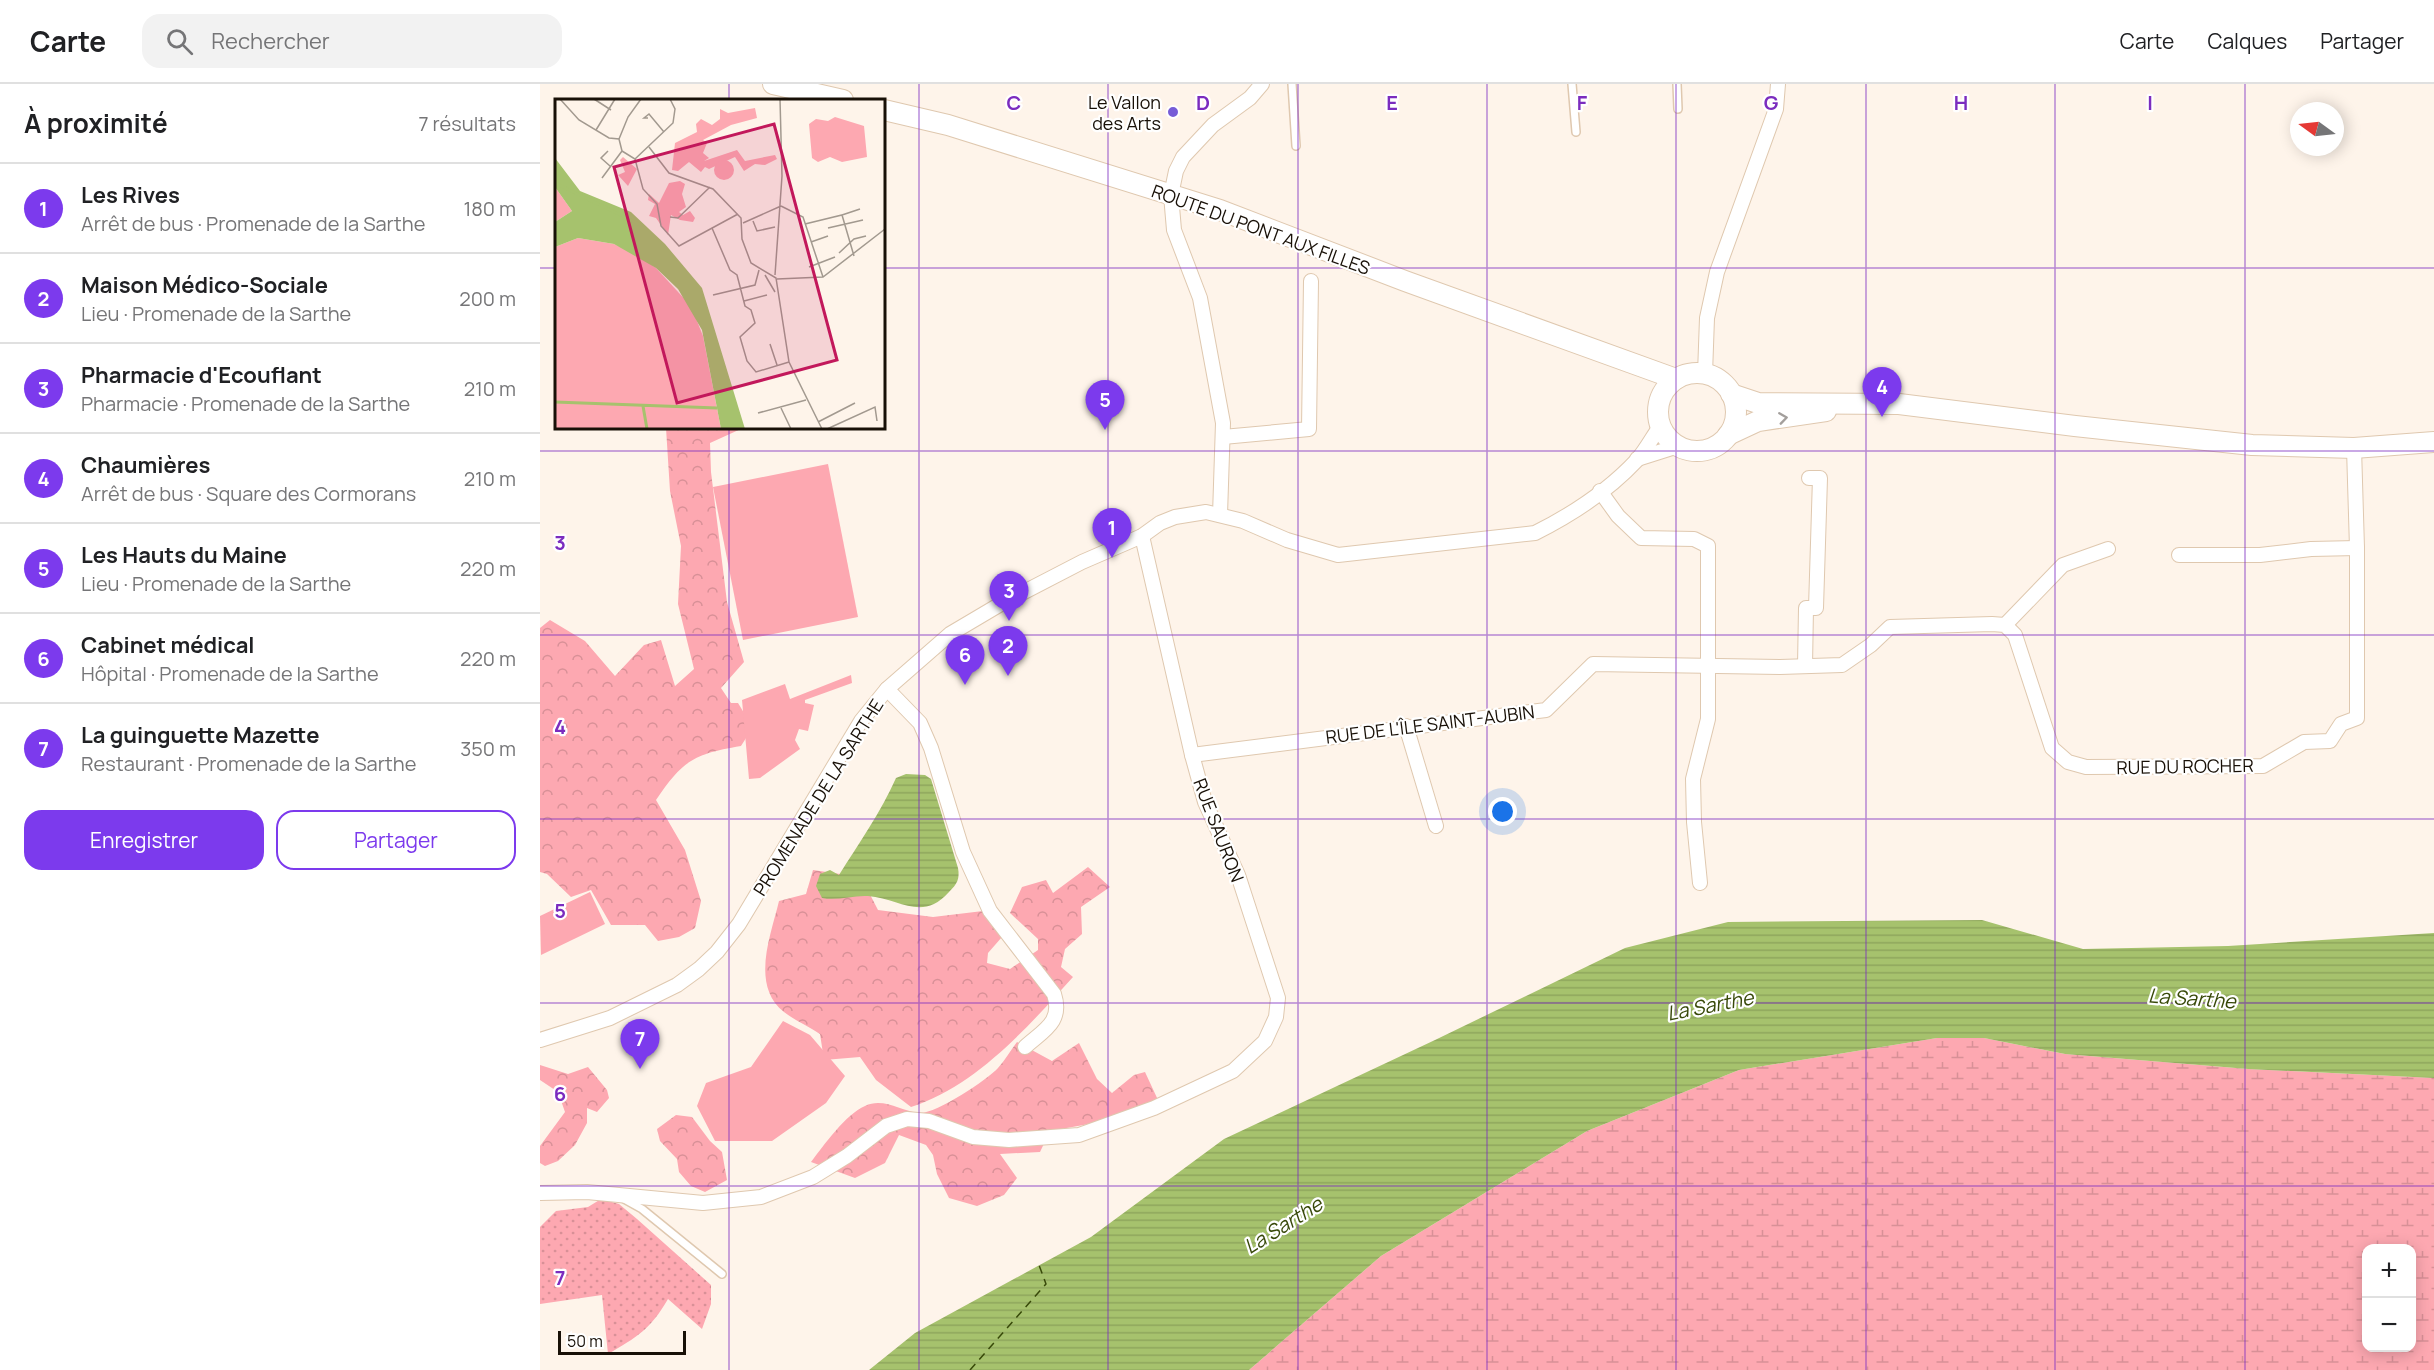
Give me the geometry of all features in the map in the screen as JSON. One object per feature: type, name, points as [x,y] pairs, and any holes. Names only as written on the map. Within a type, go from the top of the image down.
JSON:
[{"type":"street","points":[[773,84],[839,99]]},
{"type":"street","points":[[1220,515],[1223,437],[1219,396],[1200,298],[1174,230],[1171,195],[1176,171],[1183,157],[1213,125],[1250,98],[1262,84]]},
{"type":"street","points":[[1704,374],[1707,318],[1717,272],[1776,109],[1778,84]]},
{"type":"street","name":"ROUTE DU PONT AUX FILLES","points":[[885,110],[948,125],[1220,210],[1676,380]]},
{"type":"street","points":[[1223,437],[1309,429],[1311,281]]},
{"type":"street","name":"ROUTE DU PONT AUX FILLES","points":[[1632,365],[1649,382],[1660,400]]},
{"type":"street","points":[[1728,435],[1736,412],[1731,394],[1720,381],[1704,374],[1690,374],[1676,380],[1666,389],[1660,400],[1658,413],[1660,425],[1678,446],[1694,451],[1716,446],[1728,435],[1758,421],[1870,403]]},
{"type":"street","points":[[1731,394],[1758,403],[1899,404],[2252,445],[2354,448],[2434,442]]},
{"type":"street","name":"PROMENADE DE LA SARTHE","points":[[540,1040],[610,1018],[647,1002],[677,985],[717,952],[757,896],[861,722],[887,689],[933,646],[950,634],[1072,568],[1142,536],[1160,523],[1175,517],[1206,512],[1220,515],[1243,521],[1287,540],[1338,555],[1535,532],[1564,518],[1638,459],[1660,425]]},
{"type":"street","name":"PROMENADE DE LA SARTHE","points":[[1638,459],[1678,446]]},
{"type":"street","name":"RUE DU ROCHER","points":[[2005,625],[2014,635],[2052,748],[2068,762],[2086,767],[2263,766],[2304,742],[2330,741],[2341,724],[2357,718],[2357,548],[2354,448]]},
{"type":"street","points":[[1805,666],[1806,608],[1816,608],[1820,478],[1809,478]]},
{"type":"street","points":[[1600,491],[1618,516],[1641,538],[1694,540],[1707,546],[1708,719],[1693,779],[1694,822],[1700,883]]},
{"type":"street","name":"RUE SAURON","points":[[540,1193],[587,1192],[703,1203],[761,1197],[813,1177],[847,1156],[886,1126],[907,1119],[929,1121],[973,1137],[1009,1140],[1078,1135],[1154,1108],[1233,1071],[1265,1041],[1276,1017],[1278,998],[1238,875],[1205,802],[1192,755],[1142,536]]},
{"type":"street","points":[[2180,555],[2260,555],[2311,549],[2357,548]]},
{"type":"street","points":[[2005,625],[2063,565],[2108,549]]},
{"type":"street","name":"RUE DE L'ÎLE SAINT-AUBIN","points":[[1192,755],[1546,710],[1593,664],[1842,665],[1871,645],[1890,627],[2005,625]]},
{"type":"street","points":[[887,689],[920,723],[932,748],[963,852],[990,911],[1054,994],[1058,1008],[1055,1018],[1025,1047]]},
{"type":"street","points":[[1407,726],[1436,825]]},
{"type":"lane","points":[[1292,84],[1296,146]]},
{"type":"lane","points":[[1572,84],[1576,132]]},
{"type":"lane","points":[[1677,84],[1678,109]]},
{"type":"lane","points":[[617,1194],[642,1209],[722,1274]]},
{"type":"green space","points":[[666,429],[741,429],[710,443],[711,472],[727,602],[744,662],[721,688],[731,703],[738,703],[748,720],[749,729],[741,746],[712,752],[682,767],[656,800],[685,850],[701,901],[695,928],[679,937],[658,941],[645,925],[611,925],[591,890],[571,897],[547,874],[540,872],[540,628],[550,620],[585,641],[615,676],[644,645],[661,640],[675,686],[694,669],[678,604],[681,546],[670,491]]},
{"type":"green space","points":[[828,464],[858,617],[743,640],[713,487]]},
{"type":"green space","points":[[851,675],[852,683],[805,700],[805,703],[814,705],[808,731],[799,729],[795,740],[800,749],[760,778],[749,779],[742,700],[785,684],[790,699]]},
{"type":"green space","points":[[1088,867],[1110,887],[1081,907],[1082,934],[1065,949],[1061,967],[1073,977],[1019,1035],[979,1070],[935,1097],[911,1107],[876,1080],[860,1057],[824,1060],[820,1034],[784,1012],[774,1001],[768,988],[765,974],[766,959],[779,901],[806,894],[813,870],[861,877],[878,910],[933,917],[983,911],[1002,937],[988,953],[987,963],[1010,969],[1038,950],[1038,939],[1010,913],[1022,887],[1046,880],[1053,893]]},
{"type":"green space","points":[[590,892],[605,924],[541,955],[540,916]]},
{"type":"green space","points":[[783,1021],[810,1035],[845,1076],[826,1103],[772,1141],[715,1141],[697,1106],[706,1083],[751,1067]]},
{"type":"green space","points":[[1937,1038],[1984,1038],[2065,1054],[2248,1069],[2434,1078],[2434,1370],[1249,1370],[1381,1256],[1587,1131],[1739,1070]]},
{"type":"green space","points":[[1017,1042],[1052,1061],[1079,1043],[1097,1079],[1112,1093],[1134,1075],[1145,1072],[1158,1100],[1089,1124],[1050,1131],[1040,1152],[1000,1154],[1017,1178],[1004,1195],[977,1206],[949,1198],[937,1174],[933,1155],[926,1145],[899,1135],[885,1163],[855,1178],[811,1162],[836,1131],[858,1110],[878,1103],[919,1113],[936,1108],[960,1096],[992,1073],[1001,1065]]},
{"type":"green space","points":[[540,1065],[568,1074],[588,1067],[607,1090],[609,1098],[597,1112],[587,1108],[587,1123],[575,1145],[558,1161],[545,1166],[540,1163],[540,1146],[565,1112],[558,1092],[540,1080]]},
{"type":"green space","points":[[676,1115],[692,1117],[710,1141],[722,1152],[727,1180],[705,1192],[691,1186],[679,1172],[677,1159],[660,1141],[657,1129]]},
{"type":"green space","points":[[601,1199],[619,1204],[711,1285],[711,1304],[702,1329],[668,1299],[649,1326],[608,1354],[602,1295],[540,1304],[540,1227],[556,1211],[588,1207]]},
{"type":"water","points":[[906,774],[925,775],[931,779],[958,868],[959,875],[956,884],[939,901],[930,906],[911,906],[868,896],[822,898],[816,886],[820,874],[830,870],[839,875],[877,815],[896,778]]},
{"type":"water","name":"La Sarthe","points":[[1982,920],[2083,949],[2228,946],[2434,933],[2434,1078],[2248,1069],[2065,1054],[1984,1038],[1937,1038],[1739,1070],[1587,1131],[1381,1256],[1249,1370],[869,1370],[915,1333],[1091,1237],[1224,1139],[1625,948],[1728,922]]},
{"type":"ferry route","points":[[970,1370],[1046,1284],[1039,1265]]},
{"type":"place","name":"Le Vallon des Arts","points":[[1173,112]]},
{"type":"place","name":"Chaumières","points":[[1882,417]]},
{"type":"place","name":"Les Hauts du Maine","points":[[1105,430]]},
{"type":"place","name":"Les Rives","points":[[1112,558]]},
{"type":"place","name":"Pharmacie d'Ecouflant","points":[[1009,621]]},
{"type":"place","name":"Maison Médico-Sociale","points":[[1008,676]]},
{"type":"place","name":"Cabinet médical","points":[[965,685]]},
{"type":"place","name":"La guinguette Mazette","points":[[640,1069]]}]
